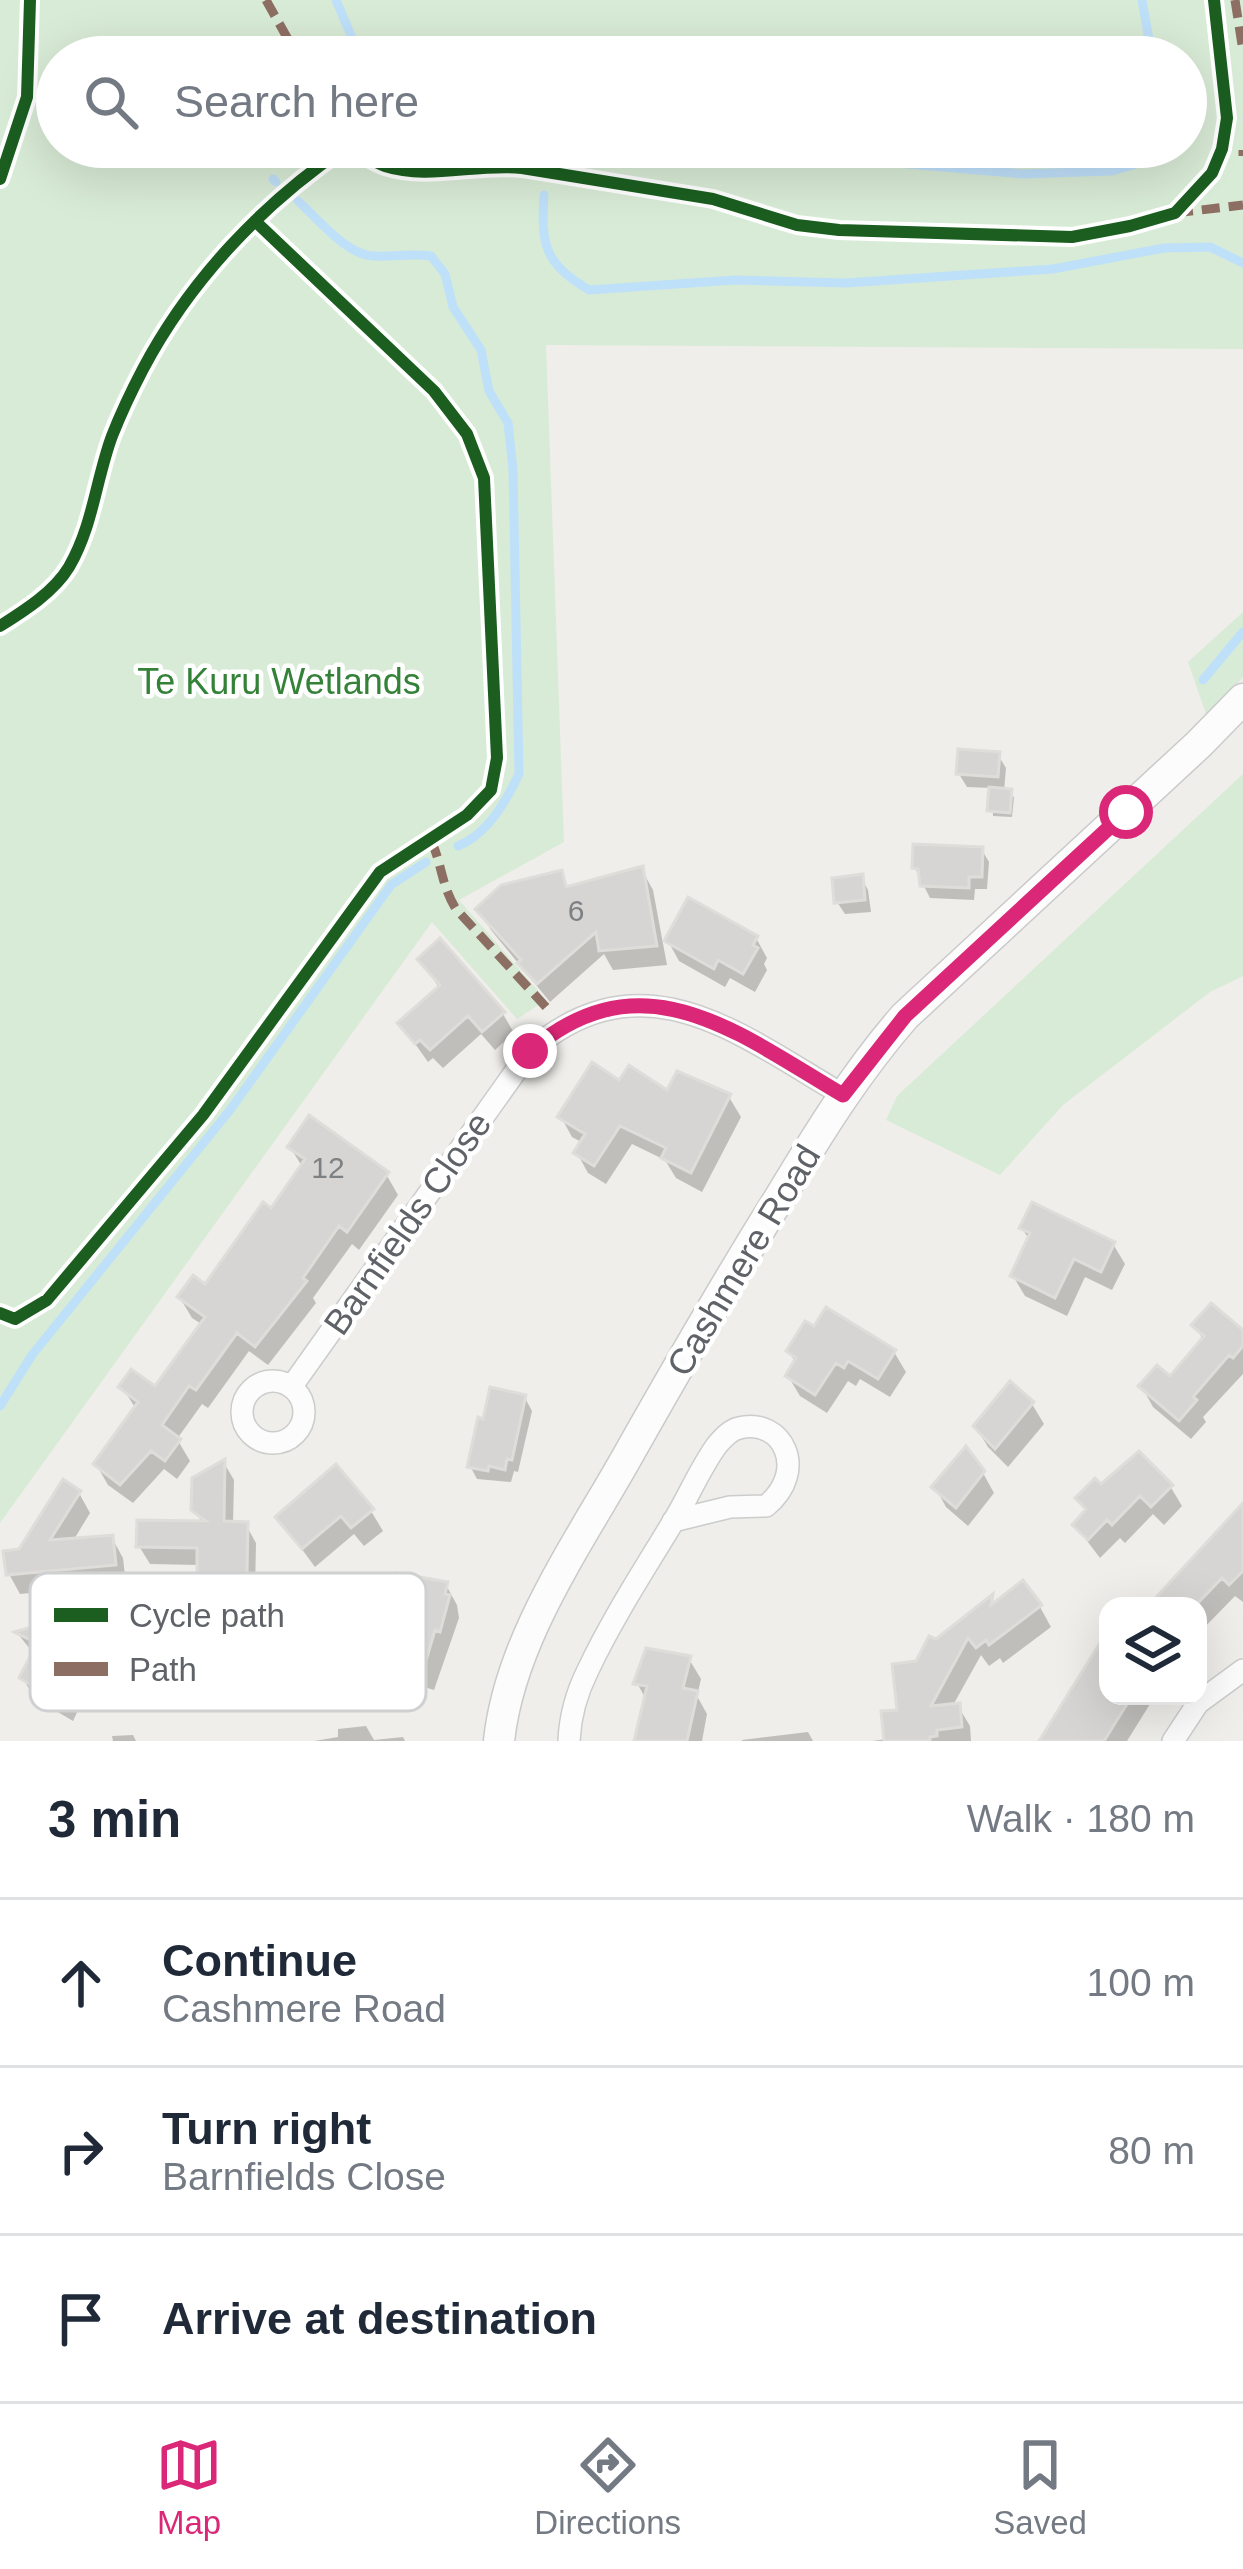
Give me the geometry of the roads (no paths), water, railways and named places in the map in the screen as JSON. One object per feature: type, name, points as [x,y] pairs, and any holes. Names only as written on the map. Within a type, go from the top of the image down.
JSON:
[{"type":"street","name":"Cashmere Road","points":[[499,1741],[504,1707],[545,1604],[708,1314],[843,1095],[905,1016],[1243,699]]},
{"type":"street","name":"Barnfields Close","points":[[292,1386],[530,1051],[579,1018],[613,1007],[640,1005],[695,1012],[843,1095]]},
{"type":"street","points":[[569,1741],[574,1705],[588,1670],[674,1521],[727,1434],[740,1427],[756,1428],[779,1442],[788,1454],[787,1482],[766,1506],[730,1508],[674,1521]]},
{"type":"street","points":[[1173,1741],[1198,1703],[1243,1670]]},
{"type":"waterway","points":[[336,0],[351,36]]},
{"type":"waterway","points":[[1142,0],[1148,36]]},
{"type":"waterway","points":[[954,168],[1023,174],[1122,168]]},
{"type":"waterway","points":[[273,179],[276,182]]},
{"type":"waterway","points":[[544,195],[548,251],[563,271],[589,290],[735,280],[846,283],[1053,269],[1164,248],[1210,247],[1243,263]]},
{"type":"waterway","points":[[298,201],[353,250],[374,256],[431,256],[445,274],[453,307],[481,350],[489,391],[508,423],[519,774],[487,825],[458,846]]},
{"type":"waterway","points":[[1203,680],[1243,632]]},
{"type":"waterway","points":[[0,1406],[32,1355],[230,1110],[391,885],[426,862]]},
{"type":"park label","name":"Te Kuru Wetlands","points":[[279,681]]}]
